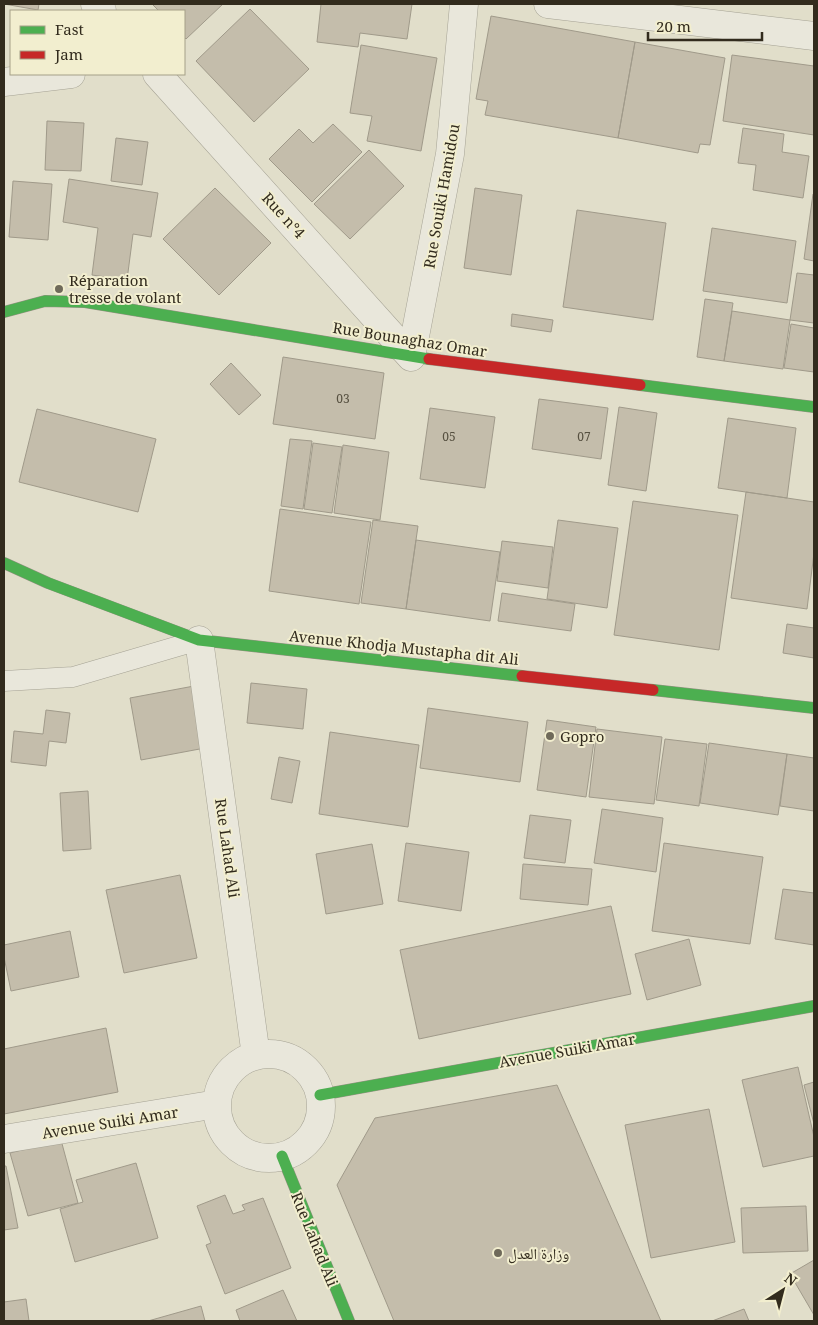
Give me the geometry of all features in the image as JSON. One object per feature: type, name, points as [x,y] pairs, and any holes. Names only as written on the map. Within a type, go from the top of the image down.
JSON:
[{"type":"street","name":"Rue Souiki Hamidou","points":[[412,357],[450,154],[464,4]]},
{"type":"street","points":[[548,4],[814,36]]},
{"type":"street","points":[[4,82],[63,75]]},
{"type":"street","name":"Rue n°4","points":[[158,75],[412,357]]},
{"type":"street","name":"Rue Bounaghaz Omar","points":[[4,312],[45,301],[85,302],[412,357],[814,407]]},
{"type":"street","name":"Avenue Khodja Mustapha dit Ali","points":[[4,563],[48,583],[199,640],[814,708]]},
{"type":"street","name":"Rue Lahad Ali","points":[[199,640],[256,1056]]},
{"type":"street","name":"Avenue Suiki Amar","points":[[320,1095],[814,1006]]},
{"type":"street","points":[[272,1054],[289,1058],[303,1066],[314,1080],[320,1095],[321,1111],[318,1126],[309,1139],[297,1150],[282,1156],[266,1158],[250,1154],[237,1147],[226,1135],[219,1120],[217,1104],[220,1088],[229,1073],[241,1063],[256,1056],[272,1054]]},
{"type":"street","name":"Avenue Suiki Amar","points":[[4,1139],[217,1104]]},
{"type":"street","name":"Rue Lahad Ali","points":[[282,1156],[349,1321]]},
{"type":"lane","points":[[4,681],[74,677],[199,640]]},
{"type":"building","points":[[4,4],[39,4],[38,10]]},
{"type":"building","points":[[152,4],[223,4],[186,39],[185,10],[158,10]]},
{"type":"building","points":[[321,4],[412,4],[407,39],[360,33],[358,47],[317,42]]},
{"type":"building","points":[[250,9],[309,69],[254,122],[196,61]]},
{"type":"building","points":[[491,16],[635,42],[618,138],[485,115],[488,101],[476,99]]},
{"type":"building","points":[[635,42],[725,58],[710,145],[700,144],[698,153],[618,138]]},
{"type":"building","points":[[361,45],[437,58],[421,151],[367,141],[372,116],[350,113]]},
{"type":"building","points":[[732,55],[814,66],[814,135],[723,121]]},
{"type":"building","points":[[47,121],[84,123],[81,171],[45,170]]},
{"type":"building","points":[[333,124],[362,152],[312,202],[269,159],[299,129],[313,143]]},
{"type":"building","points":[[743,128],[784,134],[782,152],[809,156],[803,198],[753,190],[756,165],[738,163]]},
{"type":"building","points":[[116,138],[148,142],[142,185],[111,181]]},
{"type":"building","points":[[369,150],[404,186],[350,239],[314,204]]},
{"type":"building","points":[[69,179],[158,193],[151,237],[133,234],[127,280],[92,275],[98,228],[63,222]]},
{"type":"building","points":[[13,181],[52,184],[48,240],[9,237]]},
{"type":"building","points":[[215,188],[271,243],[219,295],[163,239]]},
{"type":"building","points":[[475,188],[522,195],[511,275],[464,268]]},
{"type":"building","points":[[814,194],[814,261],[804,259]]},
{"type":"building","points":[[577,210],[666,223],[653,320],[563,307]]},
{"type":"building","points":[[712,228],[796,241],[787,303],[703,291]]},
{"type":"building","points":[[797,273],[814,275],[814,323],[790,320]]},
{"type":"building","points":[[705,299],[733,303],[724,361],[697,357]]},
{"type":"building","points":[[732,311],[790,320],[783,369],[724,361]]},
{"type":"building","points":[[512,314],[553,320],[551,332],[511,326]]},
{"type":"building","points":[[791,324],[814,328],[814,372],[784,368]]},
{"type":"building","points":[[283,357],[384,373],[375,439],[273,424]]},
{"type":"building","points":[[231,363],[261,395],[239,415],[210,384]]},
{"type":"building","points":[[539,399],[608,408],[601,459],[532,449]]},
{"type":"building","points":[[619,407],[657,413],[646,491],[608,485]]},
{"type":"building","points":[[430,408],[495,417],[485,488],[420,479]]},
{"type":"building","points":[[37,409],[156,439],[138,512],[19,482]]},
{"type":"building","points":[[728,418],[796,428],[787,498],[718,488]]},
{"type":"building","points":[[290,439],[312,441],[303,509],[281,506]]},
{"type":"building","points":[[313,443],[342,447],[332,513],[304,509]]},
{"type":"building","points":[[343,445],[389,452],[380,520],[334,513]]},
{"type":"building","points":[[746,492],[814,502],[814,553],[807,609],[731,598]]},
{"type":"building","points":[[633,501],[738,515],[719,650],[614,635]]},
{"type":"building","points":[[280,509],[371,522],[359,604],[269,591]]},
{"type":"building","points":[[373,520],[418,526],[406,609],[361,603]]},
{"type":"building","points":[[558,520],[618,528],[607,608],[547,599]]},
{"type":"building","points":[[416,540],[500,552],[490,621],[406,609]]},
{"type":"building","points":[[502,541],[553,547],[548,588],[497,581]]},
{"type":"building","points":[[502,593],[575,604],[571,631],[498,621]]},
{"type":"building","points":[[787,624],[814,628],[814,658],[783,653]]},
{"type":"building","points":[[251,683],[307,689],[303,729],[247,723]]},
{"type":"building","points":[[194,686],[205,748],[141,760],[130,698]]},
{"type":"building","points":[[428,708],[528,722],[520,782],[420,768]]},
{"type":"building","points":[[46,710],[70,713],[66,743],[49,741],[46,766],[11,762],[14,731],[43,734]]},
{"type":"building","points":[[547,720],[596,727],[586,797],[537,790]]},
{"type":"building","points":[[597,729],[662,737],[654,804],[589,797]]},
{"type":"building","points":[[330,732],[419,745],[408,827],[319,814]]},
{"type":"building","points":[[665,739],[707,744],[699,806],[656,800]]},
{"type":"building","points":[[709,743],[787,754],[778,815],[700,803]]},
{"type":"building","points":[[787,754],[814,758],[814,811],[780,806]]},
{"type":"building","points":[[279,757],[300,761],[292,803],[271,799]]},
{"type":"building","points":[[88,791],[91,849],[63,851],[60,793]]},
{"type":"building","points":[[602,809],[663,818],[656,872],[594,863]]},
{"type":"building","points":[[530,815],[571,820],[565,863],[524,858]]},
{"type":"building","points":[[406,843],[469,852],[461,911],[398,901]]},
{"type":"building","points":[[664,843],[763,857],[750,944],[652,931]]},
{"type":"building","points":[[372,844],[383,904],[326,914],[316,854]]},
{"type":"building","points":[[523,864],[592,869],[588,905],[520,899]]},
{"type":"building","points":[[180,875],[197,958],[124,973],[106,890]]},
{"type":"building","points":[[783,889],[814,893],[814,945],[775,939]]},
{"type":"building","points":[[611,906],[631,994],[419,1039],[400,950]]},
{"type":"building","points":[[70,931],[79,977],[11,991],[4,957],[4,945]]},
{"type":"building","points":[[689,939],[701,985],[647,1000],[635,954]]},
{"type":"building","points":[[106,1028],[118,1092],[4,1114],[4,1049]]},
{"type":"building","points":[[798,1067],[814,1137],[814,1156],[763,1167],[742,1080]]},
{"type":"building","points":[[814,1082],[814,1124],[804,1085]]},
{"type":"building","name":"وزارة العدل","points":[[557,1085],[661,1321],[394,1321],[337,1185],[375,1118]]},
{"type":"building","points":[[709,1109],[735,1242],[651,1258],[625,1125]]},
{"type":"building","points":[[61,1140],[78,1203],[28,1216],[10,1153]]},
{"type":"building","points":[[136,1163],[158,1238],[75,1262],[60,1209],[83,1202],[76,1180]]},
{"type":"building","points":[[4,1166],[6,1166],[18,1228],[4,1230]]},
{"type":"building","points":[[225,1195],[233,1214],[245,1210],[242,1205],[263,1198],[291,1268],[225,1294],[206,1245],[211,1243],[197,1206]]},
{"type":"building","points":[[806,1206],[808,1251],[743,1253],[741,1208]]},
{"type":"building","points":[[814,1260],[814,1315],[790,1274]]},
{"type":"building","points":[[283,1290],[297,1321],[240,1321],[236,1310]]},
{"type":"building","points":[[26,1299],[29,1321],[4,1321],[4,1302]]},
{"type":"building","points":[[201,1306],[205,1321],[148,1321]]},
{"type":"building","points":[[744,1309],[749,1321],[712,1321]]},
{"type":"traffic: fast","points":[[4,312],[45,301],[85,302],[429,359]]},
{"type":"traffic: fast","points":[[640,385],[814,407]]},
{"type":"traffic: fast","points":[[4,563],[48,583],[199,640],[522,676]]},
{"type":"traffic: fast","points":[[653,690],[814,708]]},
{"type":"traffic: fast","points":[[320,1095],[814,1006]]},
{"type":"traffic: fast","points":[[282,1156],[349,1321]]},
{"type":"traffic: jam","points":[[429,359],[640,385]]},
{"type":"traffic: jam","points":[[522,676],[653,690]]},
{"type":"place","name":"Réparation tresse de volant","points":[[59,289]]},
{"type":"place","name":"Gopro","points":[[550,736]]},
{"type":"place","name":"وزارة العدل","points":[[498,1253]]}]
